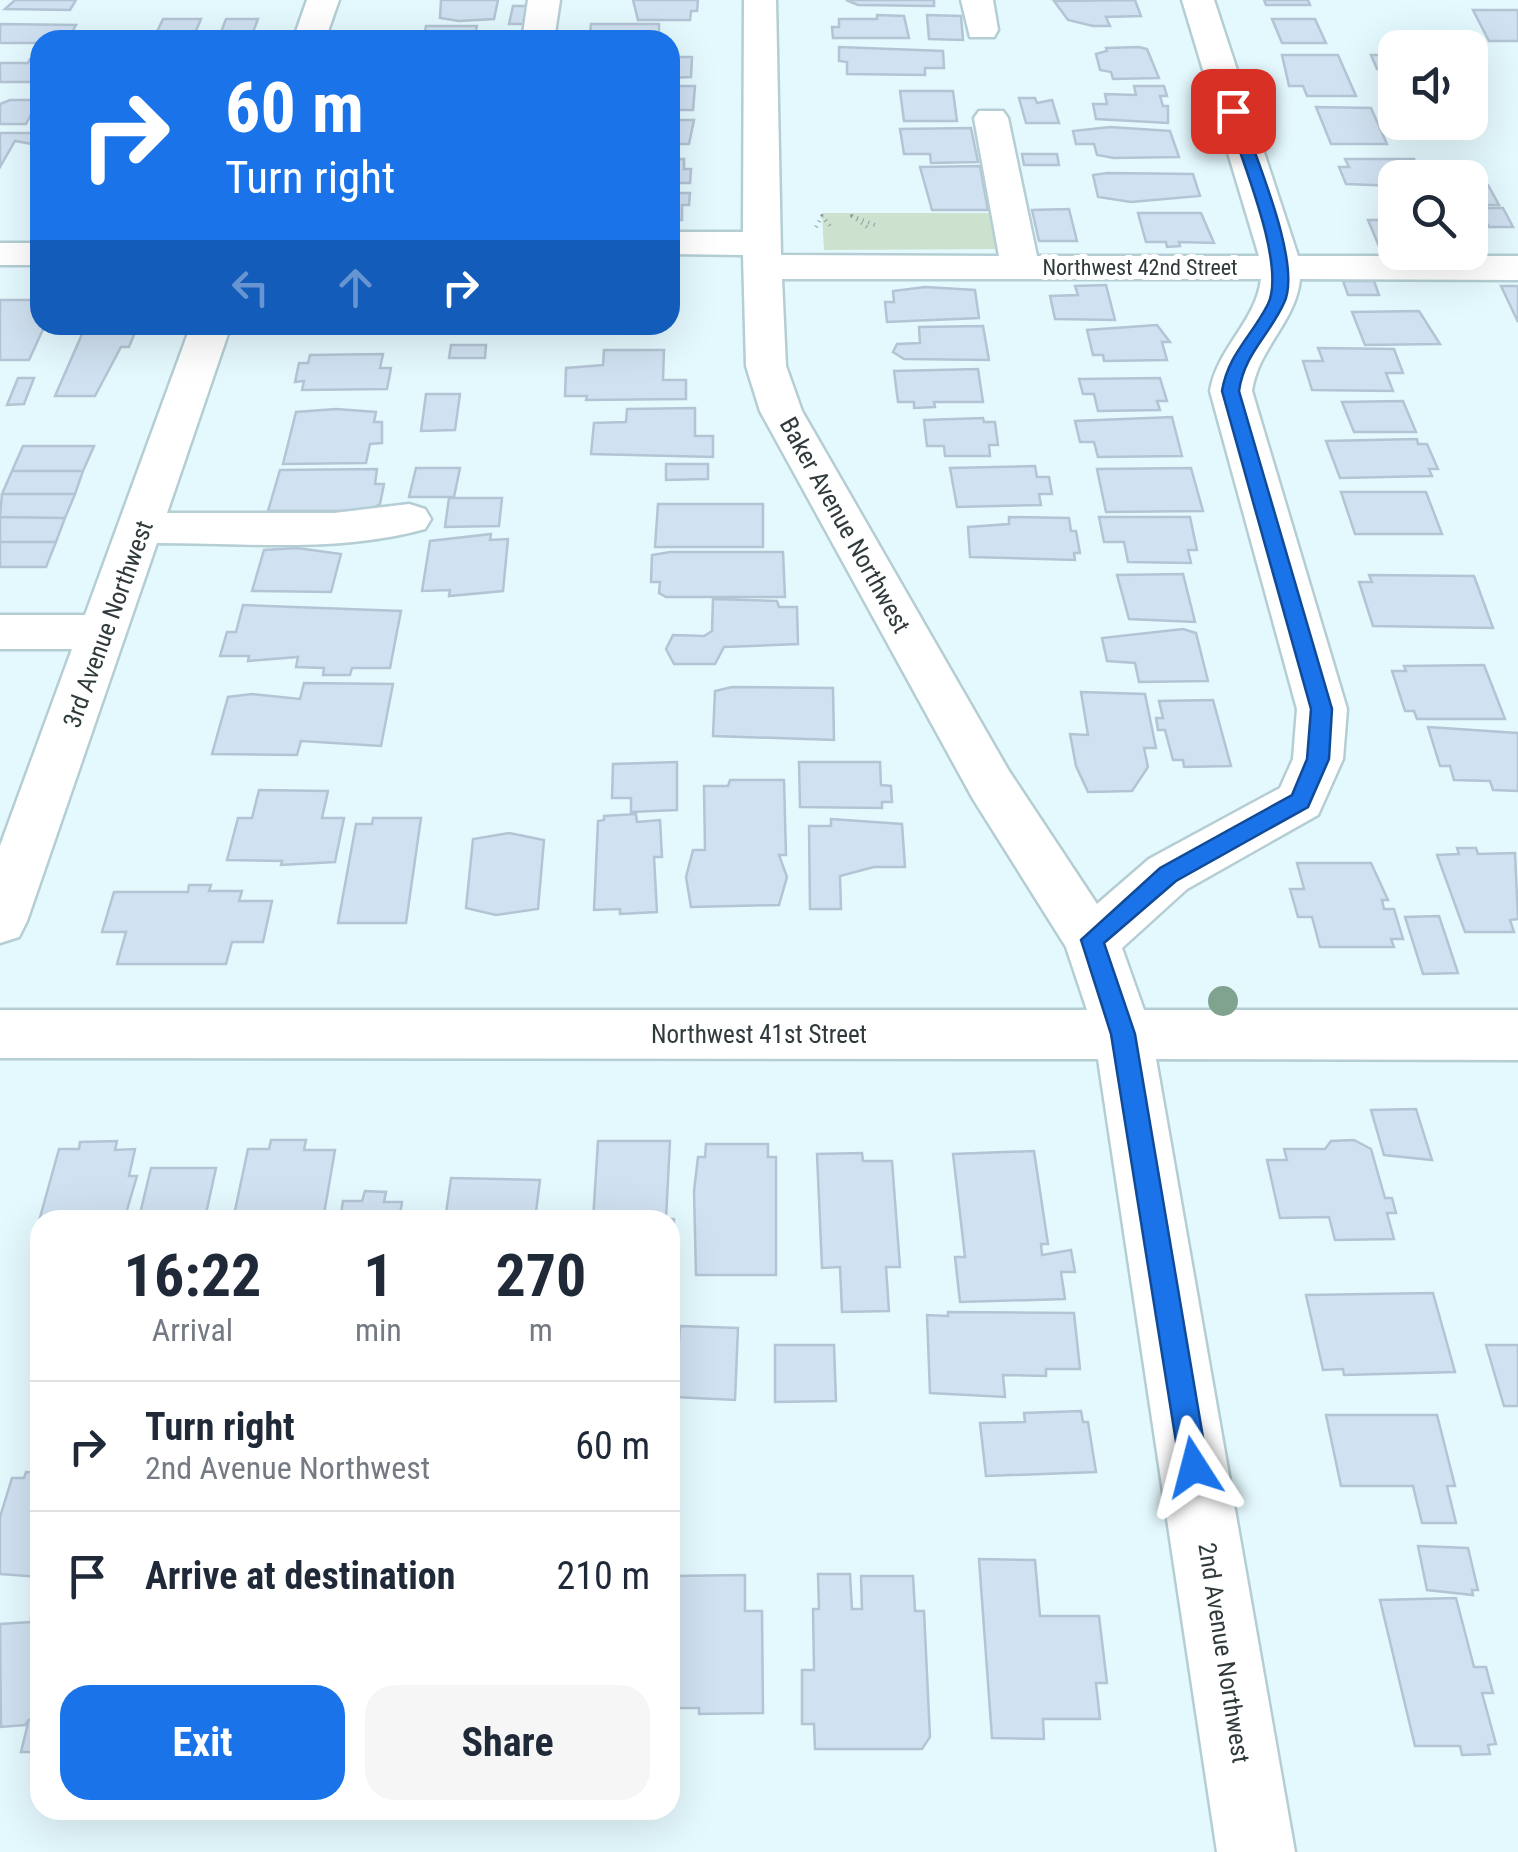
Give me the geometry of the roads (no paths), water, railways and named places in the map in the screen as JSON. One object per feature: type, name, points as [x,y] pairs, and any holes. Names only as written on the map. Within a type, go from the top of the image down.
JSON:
[{"type":"street","points":[[313,30],[323,0]]},
{"type":"street","points":[[540,30],[544,0]]},
{"type":"street","name":"Baker Avenue Northwest","points":[[760,0],[766,366],[780,411],[991,785],[1092,940]]},
{"type":"street","points":[[1092,940],[1168,874],[1300,801],[1318,759],[1322,709],[1231,391],[1234,365],[1278,301],[1282,267],[1198,0]]},
{"type":"street","points":[[992,118],[1020,267]]},
{"type":"street","name":"Northwest 42nd Street","points":[[680,244],[762,255],[1020,267],[1518,268]]},
{"type":"street","points":[[0,254],[30,254]]},
{"type":"street","name":"3rd Avenue Northwest","points":[[0,922],[106,632],[208,335]]},
{"type":"street","points":[[142,528],[316,528],[409,519]]},
{"type":"street","points":[[0,632],[106,632]]},
{"type":"street","name":"2nd Avenue Northwest","points":[[1092,940],[1123,1034],[1256,1852]]},
{"type":"street","name":"Northwest 41st Street","points":[[0,1034],[1518,1035]]}]
